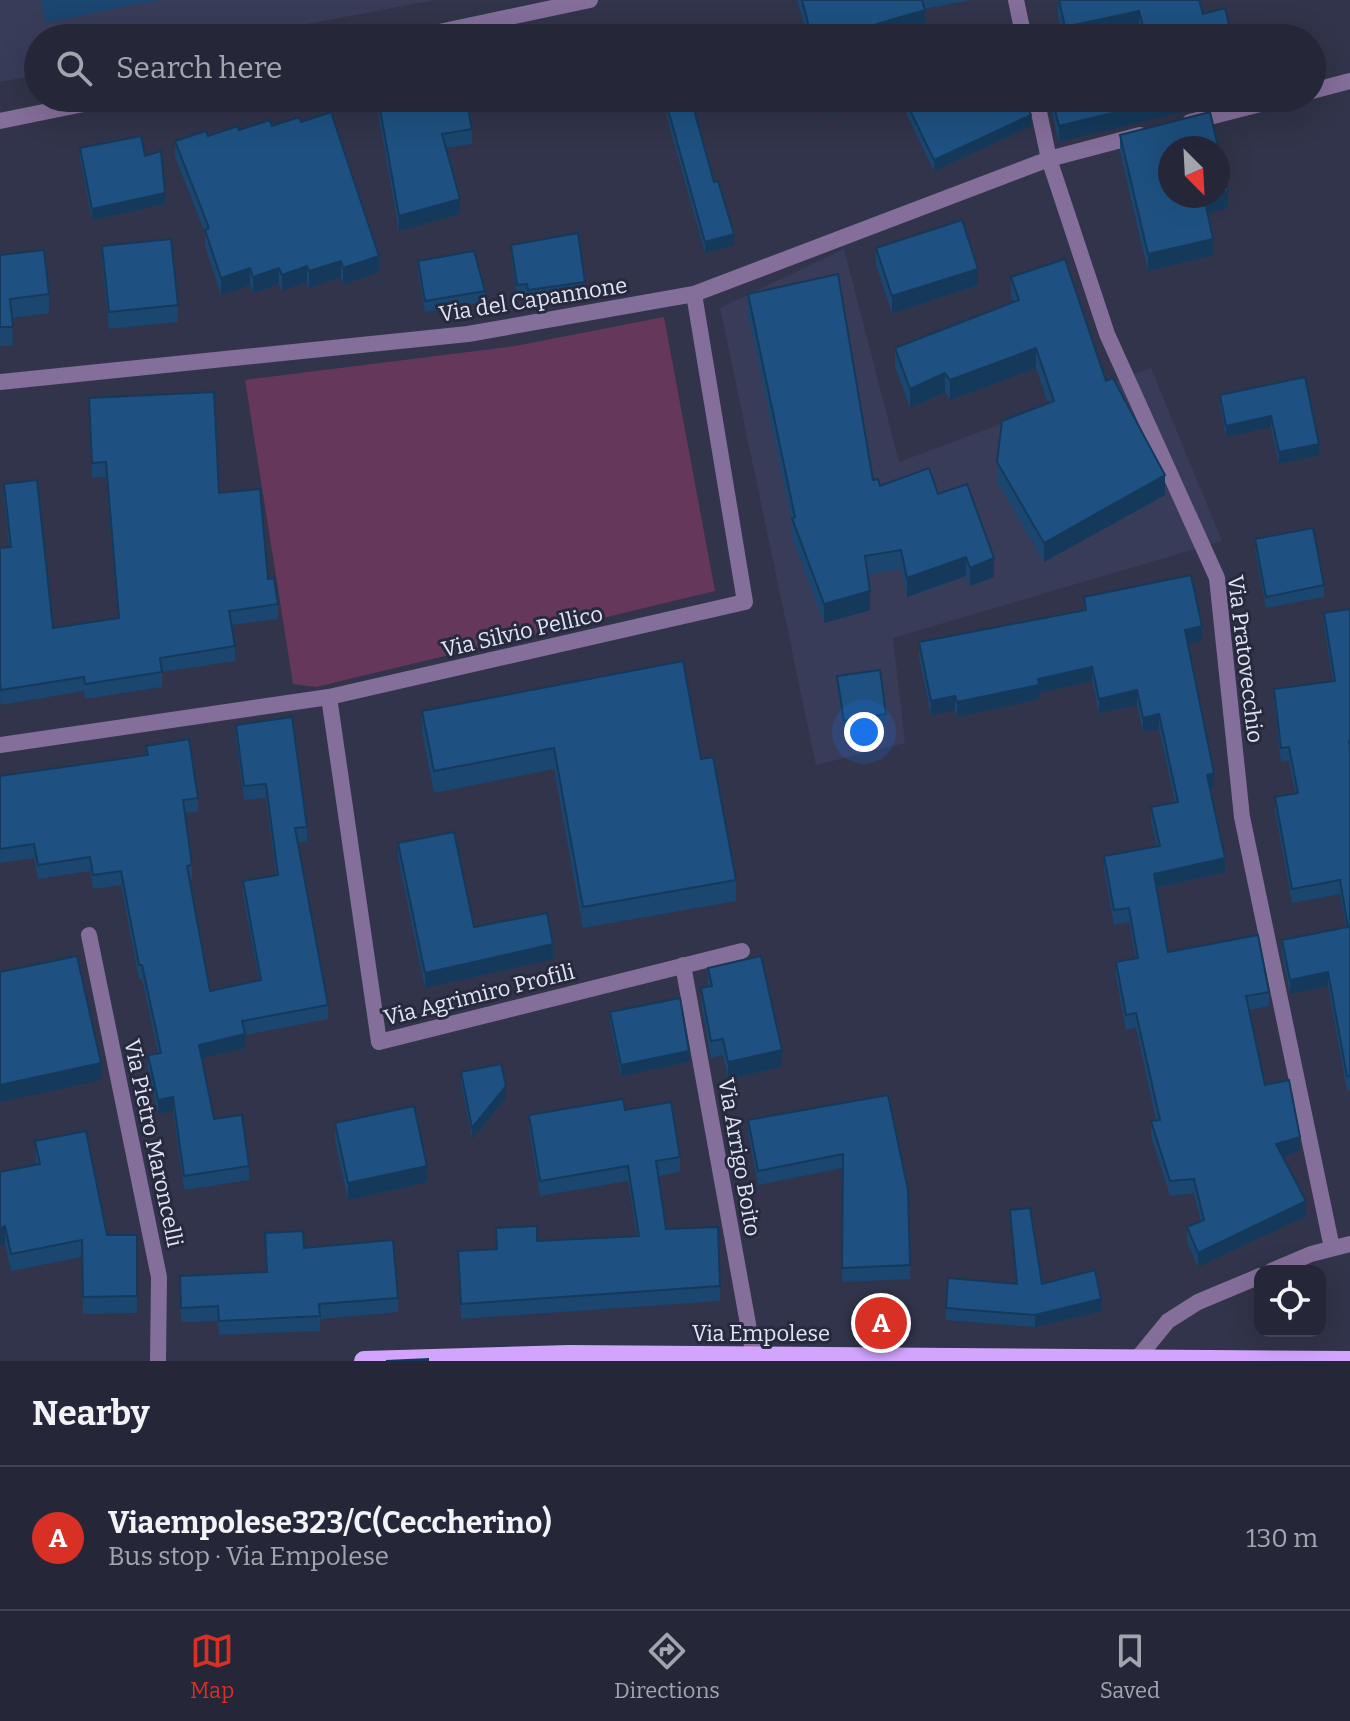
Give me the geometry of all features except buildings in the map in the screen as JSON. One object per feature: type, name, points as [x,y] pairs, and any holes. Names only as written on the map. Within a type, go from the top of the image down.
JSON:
[{"type":"main road","name":"Via Empolese","points":[[364,1361],[569,1355],[1350,1361]]},
{"type":"street","points":[[1016,0],[1021,24]]},
{"type":"street","points":[[477,24],[580,2]]},
{"type":"street","points":[[1326,87],[1350,81]]},
{"type":"street","points":[[0,121],[44,112]]},
{"type":"street","name":"Via Pratovecchio","points":[[1039,112],[1049,159],[1107,334],[1217,578],[1242,817],[1332,1248]]},
{"type":"street","name":"Via del Capannone","points":[[0,382],[468,334],[694,294],[1049,159],[1229,112]]},
{"type":"street","name":"Via Silvio Pellico","points":[[0,745],[329,697],[745,602],[694,294]]},
{"type":"street","name":"Via Agrimiro Profili","points":[[329,697],[379,1042],[742,951]]},
{"type":"street","name":"Via Pietro Maroncelli","points":[[89,935],[159,1277],[158,1361]]},
{"type":"street","name":"Via Arrigo Boito","points":[[683,965],[754,1357]]},
{"type":"street","points":[[1287,1265],[1350,1244]]},
{"type":"street","points":[[1136,1360],[1168,1321],[1198,1302],[1254,1279]]},
{"type":"shaded area","points":[[0,0],[435,0],[307,24],[24,24],[24,78],[0,82]]},
{"type":"shaded area","points":[[844,249],[899,462],[1151,368],[1222,541],[893,638],[905,743],[816,765],[720,308]]},
{"type":"shaded area","points":[[664,317],[715,591],[316,687],[293,684],[245,380],[515,346]]},
{"type":"place","name":"Viaempolese323/C(Ceccherino)","points":[[881,1323]]}]
